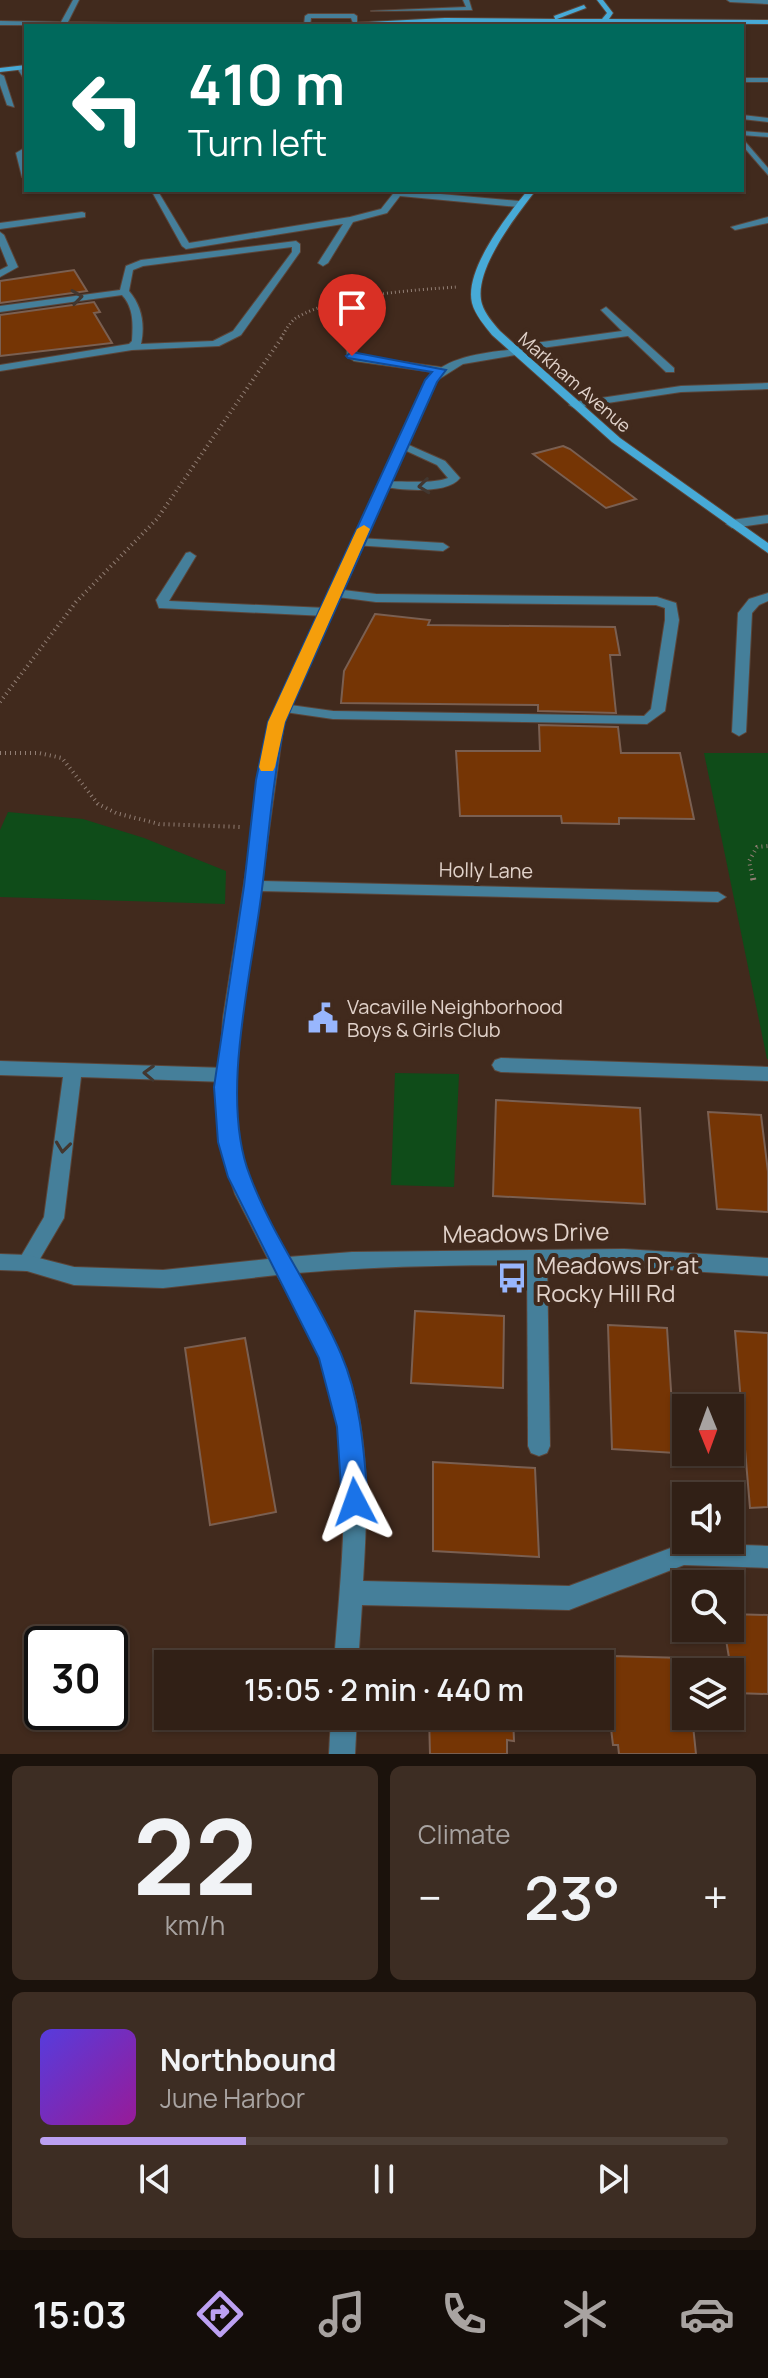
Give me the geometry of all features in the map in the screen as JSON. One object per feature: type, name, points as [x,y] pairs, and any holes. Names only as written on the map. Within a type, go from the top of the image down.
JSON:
[{"type":"main road","points":[[579,0],[587,12],[604,24]]},
{"type":"main road","points":[[600,0],[610,13],[604,24]]},
{"type":"main road","points":[[521,21],[556,17],[584,7]]},
{"type":"main road","points":[[313,24],[355,17],[375,21],[604,24],[768,22]]},
{"type":"main road","points":[[744,29],[768,29]]},
{"type":"main road","points":[[0,63],[24,60]]},
{"type":"main road","points":[[0,73],[23,68]]},
{"type":"main road","points":[[476,285],[519,204],[530,192]]},
{"type":"main road","name":"Markham Avenue","points":[[476,285],[476,299],[482,315],[574,405],[628,449],[768,549]]},
{"type":"street","points":[[64,23],[76,0]]},
{"type":"street","points":[[374,0],[375,21]]},
{"type":"street","points":[[374,11],[470,9],[466,0]]},
{"type":"street","points":[[730,0],[768,2]]},
{"type":"street","points":[[0,23],[134,24]]},
{"type":"street","points":[[0,73],[11,105]]},
{"type":"street","points":[[744,80],[768,80]]},
{"type":"street","points":[[744,117],[768,120]]},
{"type":"street","points":[[744,133],[768,135]]},
{"type":"street","points":[[744,143],[768,173]]},
{"type":"street","points":[[155,192],[186,246],[350,220],[384,211],[398,192]]},
{"type":"street","points":[[408,192],[519,204]]},
{"type":"street","points":[[0,226],[82,215]]},
{"type":"street","points":[[323,263],[350,220]]},
{"type":"street","points":[[735,227],[768,220]]},
{"type":"street","points":[[0,235],[13,267],[0,274]]},
{"type":"street","points":[[0,368],[132,347],[215,344],[237,333],[296,252],[296,244],[141,263],[129,268],[124,292]]},
{"type":"street","points":[[0,309],[124,292],[132,299],[138,321],[137,342],[132,347]]},
{"type":"street","points":[[606,310],[670,370]]},
{"type":"street","points":[[351,335],[352,356],[358,359],[440,370],[515,350],[630,333]]},
{"type":"street","points":[[347,1650],[355,1502],[349,1427],[331,1357],[239,1177],[229,1142],[226,1075],[253,886],[264,780],[277,722],[431,380],[440,370]]},
{"type":"street","points":[[574,405],[681,389],[768,386]]},
{"type":"street","points":[[384,484],[411,487],[450,483],[454,478],[441,463],[402,445]]},
{"type":"street","points":[[732,524],[768,519]]},
{"type":"street","points":[[358,542],[443,547]]},
{"type":"street","points":[[190,556],[166,591],[162,600],[164,605],[326,612]]},
{"type":"street","points":[[283,708],[333,715],[647,720],[658,711],[672,620],[671,606],[657,601],[376,598],[335,593]]},
{"type":"street","points":[[739,732],[745,613],[754,602],[768,597]]},
{"type":"street","name":"Holly Lane","points":[[253,886],[718,897]]},
{"type":"street","points":[[501,1065],[768,1074]]},
{"type":"street","points":[[0,1068],[226,1075]]},
{"type":"street","points":[[27,1263],[54,1218],[73,1070]]},
{"type":"street","name":"Meadows Drive","points":[[0,1262],[27,1263],[74,1276],[163,1279],[352,1260],[624,1257],[768,1267]]},
{"type":"street","points":[[537,1258],[539,1446]]},
{"type":"street","points":[[349,1593],[569,1598],[684,1554],[768,1557]]},
{"type":"street","points":[[342,1754],[343,1730]]},
{"type":"path","points":[[0,702],[76,602],[157,519],[294,319],[324,306],[394,292],[476,285]]},
{"type":"path","points":[[0,753],[39,753],[62,758],[98,804],[116,813],[159,824],[260,827]]},
{"type":"path","points":[[754,885],[749,861],[757,847],[768,846]]},
{"type":"green space","points":[[704,753],[768,753],[768,1059],[767,1059]]},
{"type":"green space","points":[[8,812],[83,819],[144,838],[226,871],[225,904],[0,897],[0,830]]},
{"type":"green space","points":[[395,1073],[459,1074],[454,1187],[391,1185]]},
{"type":"building","points":[[74,270],[87,291],[0,303],[0,281]]},
{"type":"building","points":[[94,302],[100,312],[94,313],[112,343],[0,356],[0,315]]},
{"type":"building","points":[[563,446],[636,499],[606,508],[533,454]]},
{"type":"building","points":[[375,614],[430,620],[428,625],[615,627],[620,655],[610,655],[616,713],[538,711],[538,705],[341,703],[344,671]]},
{"type":"building","points":[[539,725],[618,727],[621,753],[680,753],[694,819],[619,818],[619,824],[562,823],[561,816],[460,816],[456,751],[540,751]]},
{"type":"building","points":[[496,1100],[640,1108],[645,1204],[493,1196]]},
{"type":"building","points":[[708,1112],[761,1115],[768,1172],[768,1212],[717,1209]]},
{"type":"building","points":[[415,1311],[504,1316],[503,1388],[411,1383]]},
{"type":"building","points":[[608,1325],[667,1328],[672,1453],[612,1449]]},
{"type":"building","points":[[735,1331],[768,1333],[768,1507],[750,1508],[744,1394],[740,1394]]},
{"type":"building","points":[[245,1338],[276,1512],[210,1525],[185,1348]]},
{"type":"building","points":[[433,1462],[535,1468],[539,1557],[433,1551]]},
{"type":"building","points":[[744,1614],[768,1615],[768,1694],[744,1693],[744,1658],[729,1658],[726,1642],[744,1642]]},
{"type":"building","points":[[614,1656],[685,1658],[672,1658],[672,1730],[693,1730],[696,1754],[619,1754],[618,1745],[613,1745],[611,1730],[614,1730]]},
{"type":"building","points":[[429,1730],[514,1730],[514,1741],[507,1740],[507,1754],[430,1754]]},
{"type":"slow traffic","points":[[267,767],[277,722],[364,529]]},
{"type":"place","name":"Vacaville Neighborhood Boys & Girls Club","points":[[323,1018]]},
{"type":"place","name":"Meadows Dr at Rocky Hill Rd","points":[[512,1278]]},
{"type":"route","points":[[352,356],[440,370],[431,380],[277,722],[264,780],[253,886],[225,1087],[229,1142],[239,1177],[331,1357],[349,1427],[355,1502]]}]
